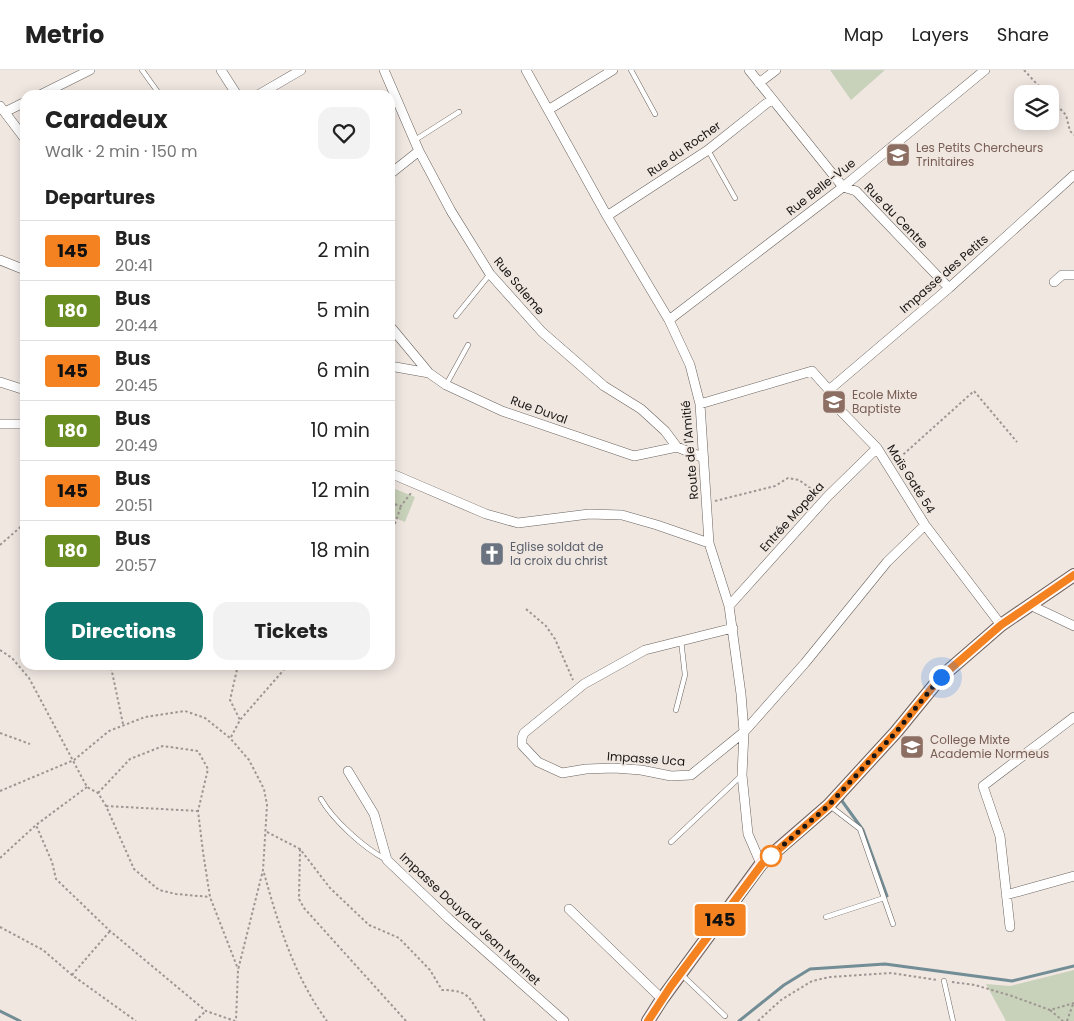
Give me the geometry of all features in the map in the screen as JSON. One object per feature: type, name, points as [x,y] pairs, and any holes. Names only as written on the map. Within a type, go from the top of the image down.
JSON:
[{"type":"street","points":[[50,90],[90,70]]},
{"type":"street","points":[[221,70],[234,90]]},
{"type":"street","points":[[267,90],[301,70]]},
{"type":"street","name":"Rue Saleme","points":[[384,70],[393,90]]},
{"type":"street","name":"Route de l'Amitié","points":[[526,70],[669,320],[690,365],[700,404],[710,543],[729,606],[732,628],[744,732],[742,776],[748,834],[762,864]]},
{"type":"street","points":[[548,110],[612,70]]},
{"type":"street","name":"Rue du Centre","points":[[749,70],[843,187],[856,191],[948,288]]},
{"type":"street","points":[[759,83],[776,70]]},
{"type":"street","name":"Rue Belle-Vue","points":[[669,320],[843,187],[985,70]]},
{"type":"street","name":"Rue Saleme","points":[[395,95],[419,151],[451,211],[490,274],[542,332],[604,386],[641,409],[665,431],[677,447]]},
{"type":"street","name":"Rue du Rocher","points":[[608,216],[708,150],[772,99]]},
{"type":"street","points":[[20,104],[2,109],[20,132]]},
{"type":"street","points":[[395,170],[419,151]]},
{"type":"street","name":"Impasse des Petits","points":[[830,390],[948,288],[1074,174]]},
{"type":"street","points":[[0,260],[20,268]]},
{"type":"street","points":[[1054,282],[1062,275],[1074,275]]},
{"type":"street","name":"Rue Duval","points":[[395,332],[429,372],[446,385],[502,411],[634,456],[677,447]]},
{"type":"street","points":[[395,367],[429,372]]},
{"type":"street","name":"Maïs Gaté 54","points":[[700,404],[812,371],[830,390],[836,406],[877,448],[925,525],[1001,625]]},
{"type":"street","points":[[0,382],[20,388]]},
{"type":"street","points":[[0,424],[20,424]]},
{"type":"street","points":[[677,447],[704,458]]},
{"type":"street","name":"Entrée Mopeka","points":[[729,606],[812,514],[877,448]]},
{"type":"street","points":[[395,475],[486,514],[518,523],[589,514],[622,515],[710,543]]},
{"type":"street","points":[[744,732],[805,663],[887,562],[925,525]]},
{"type":"street","points":[[648,1021],[680,973],[762,864],[829,805],[896,732],[941,677],[1001,625],[1074,575]]},
{"type":"street","points":[[1030,605],[1074,626]]},
{"type":"street","points":[[577,689],[645,650],[732,628]]},
{"type":"street","name":"Impasse Uca","points":[[577,689],[524,733],[522,738],[522,745],[538,762],[562,772],[614,768],[641,770],[671,776],[691,775],[744,732]]},
{"type":"street","points":[[1010,926],[1000,836],[983,786],[1074,717]]},
{"type":"street","name":"Impasse Douyard Jean Monnet","points":[[348,771],[374,814],[387,860],[449,919],[564,1021]]},
{"type":"street","points":[[1006,894],[1074,876]]},
{"type":"street","points":[[569,909],[662,999]]},
{"type":"lane","points":[[142,70],[156,90]]},
{"type":"lane","points":[[631,70],[655,114]]},
{"type":"lane","points":[[415,140],[460,112]]},
{"type":"lane","points":[[708,150],[734,198]]},
{"type":"lane","points":[[456,316],[490,274]]},
{"type":"lane","points":[[446,385],[468,345]]},
{"type":"lane","points":[[676,710],[685,675],[681,640]]},
{"type":"lane","points":[[671,842],[742,776]]},
{"type":"lane","points":[[321,799],[328,811],[372,852],[387,860]]},
{"type":"lane","points":[[829,805],[860,829],[893,924]]},
{"type":"lane","points":[[826,917],[884,898]]},
{"type":"lane","points":[[680,973],[725,1016]]},
{"type":"lane","points":[[944,981],[953,1021]]},
{"type":"path","points":[[1024,70],[1038,85]]},
{"type":"path","points":[[1059,108],[1066,115],[1070,131],[1074,135]]},
{"type":"path","points":[[889,467],[974,391],[1017,442]]},
{"type":"path","points":[[708,503],[775,486],[788,478],[799,480],[814,491],[812,514]]},
{"type":"path","points":[[395,523],[401,506],[417,484]]},
{"type":"path","points":[[395,504],[401,506]]},
{"type":"path","points":[[0,545],[20,527]]},
{"type":"path","points":[[526,609],[546,626],[555,639],[577,689]]},
{"type":"path","points":[[0,650],[12,658],[20,667]]},
{"type":"path","points":[[22,670],[29,678],[87,787],[98,793],[106,806],[134,870],[159,890],[176,894],[210,897]]},
{"type":"path","points":[[112,670],[123,725]]},
{"type":"path","points":[[237,670],[230,696],[240,720]]},
{"type":"path","points":[[230,738],[240,720],[284,670]]},
{"type":"path","points":[[0,791],[74,760],[109,731],[144,717],[185,711],[205,718],[230,738],[248,760],[264,789],[267,805],[263,870],[238,970],[235,1021],[206,1011],[110,930],[56,879],[52,862],[36,825]]},
{"type":"path","points":[[0,733],[30,744]]},
{"type":"path","points":[[98,793],[130,759],[163,746],[198,751],[208,769],[198,811],[210,897],[238,970]]},
{"type":"path","points":[[0,858],[36,825],[87,787]]},
{"type":"path","points":[[106,806],[198,811]]},
{"type":"path","points":[[266,832],[300,849],[330,888],[369,925],[399,938],[430,970],[442,990],[455,990],[470,997],[486,1021]]},
{"type":"path","points":[[300,849],[299,898],[304,908],[406,1021]]},
{"type":"path","points":[[263,870],[289,951],[317,1008],[327,1021]]},
{"type":"path","points":[[0,927],[43,950],[72,975],[136,1021]]},
{"type":"path","points":[[72,975],[110,930]]},
{"type":"path","points":[[758,1021],[781,1000],[812,981],[830,977],[891,973],[975,985],[1050,1010],[1065,1021],[1074,1004]]},
{"type":"path","points":[[1050,1010],[1074,1004]]},
{"type":"path","points":[[195,1021],[206,1011]]},
{"type":"green space","points":[[830,70],[885,70],[851,100]]},
{"type":"green space","points":[[395,489],[415,497],[405,522],[395,518]]},
{"type":"green space","points":[[1074,970],[1074,1021],[1006,1021],[986,984],[1010,986]]},
{"type":"waterway","points":[[844,795],[842,801],[863,830],[887,896]]},
{"type":"waterway","points":[[739,1021],[784,985],[810,969],[885,964],[1012,981],[1074,966]]},
{"type":"waterway","points":[[0,1011],[20,1021]]},
{"type":"bus line","name":"145","points":[[648,1021],[671,986],[762,864],[829,805],[896,732],[941,677],[1001,625],[1074,575]]},
{"type":"place","name":"Les Petits Chercheurs Trinitaires","points":[[898,155]]},
{"type":"place","name":"Ecole Mixte Baptiste","points":[[834,402]]},
{"type":"place","name":"Eglise soldat de la croix du christ","points":[[492,554]]},
{"type":"place","name":"College Mixte Academie Normeus","points":[[912,747]]},
{"type":"route","points":[[771,856],[829,805],[896,732],[941,677]]}]
